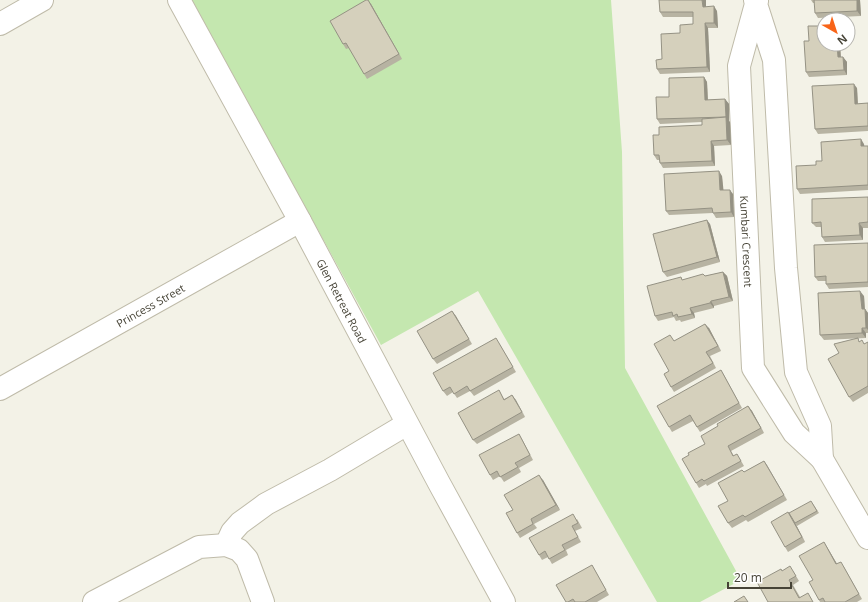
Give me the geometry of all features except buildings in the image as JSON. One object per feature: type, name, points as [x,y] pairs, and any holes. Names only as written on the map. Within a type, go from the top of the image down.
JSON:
[{"type":"street","points":[[0,24],[42,0]]},
{"type":"street","name":"Glen Retreat Road","points":[[179,0],[504,602]]},
{"type":"street","name":"Kumbari Crescent","points":[[756,1],[774,60],[786,268],[796,372],[820,426],[822,458]]},
{"type":"street","name":"Kumbari Crescent","points":[[756,1],[739,66],[754,368],[794,434],[822,458],[868,538]]},
{"type":"street","name":"Princess Street","points":[[0,389],[300,222]]},
{"type":"street","points":[[226,546],[232,532],[240,523],[266,504],[330,470],[407,424]]},
{"type":"street","points":[[94,602],[199,547],[226,546],[239,550],[247,560],[263,602]]},
{"type":"green space","points":[[192,0],[611,0],[622,152],[625,368],[741,580],[700,602],[657,602],[478,291],[381,345]]}]
